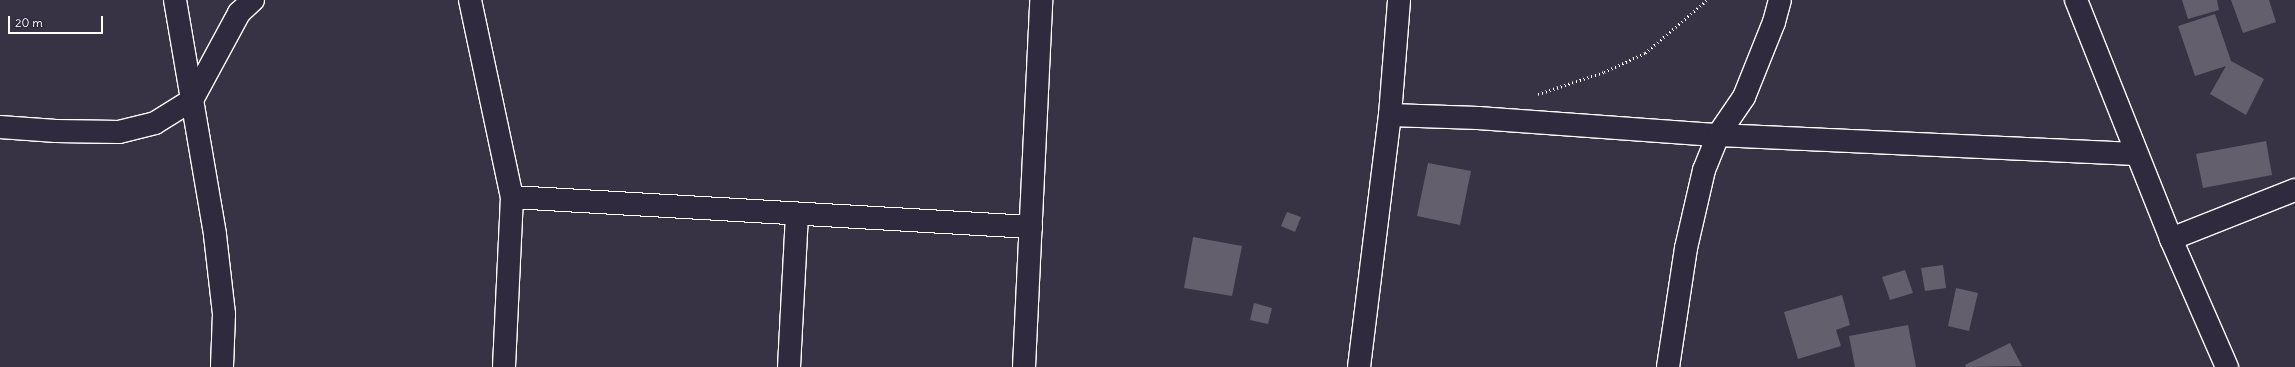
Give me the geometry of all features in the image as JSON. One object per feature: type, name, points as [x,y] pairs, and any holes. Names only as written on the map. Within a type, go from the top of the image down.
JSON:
[{"type":"street","points":[[175,0],[215,235],[224,314],[222,367]]},
{"type":"street","points":[[0,127],[56,132],[119,132],[155,123],[192,100],[238,13],[253,0]]},
{"type":"street","points":[[470,0],[512,198],[504,367]]},
{"type":"street","points":[[1024,367],[1041,0]]},
{"type":"street","points":[[1359,367],[1390,115],[1399,0]]},
{"type":"street","points":[[1668,367],[1686,248],[1704,170],[1718,135],[1744,97],[1774,22],[1780,0]]},
{"type":"street","points":[[2076,0],[2136,154],[2171,239],[2227,367]]},
{"type":"street","points":[[1390,115],[1478,118],[1718,135],[2136,154]]},
{"type":"street","points":[[2171,239],[2295,190]]},
{"type":"street","points":[[512,198],[1031,228]]},
{"type":"street","points":[[790,367],[797,214]]},
{"type":"path","points":[[1536,94],[1604,72],[1645,53],[1706,0]]},
{"type":"building","points":[[2182,0],[2217,0],[2219,10],[2188,19]]},
{"type":"building","points":[[2231,0],[2269,0],[2276,22],[2243,33]]},
{"type":"building","points":[[2215,14],[2231,61],[2264,79],[2246,115],[2210,94],[2226,66],[2195,76],[2178,26]]},
{"type":"building","points":[[2266,141],[2272,175],[2203,188],[2196,154]]},
{"type":"building","points":[[1428,163],[1471,171],[1460,225],[1417,216]]},
{"type":"building","points":[[1287,212],[1301,217],[1295,232],[1281,226]]},
{"type":"building","points":[[1193,237],[1242,246],[1232,296],[1184,288]]},
{"type":"building","points":[[1943,265],[1946,288],[1925,291],[1921,268]]},
{"type":"building","points":[[1905,270],[1913,293],[1890,300],[1882,277]]},
{"type":"building","points":[[1956,288],[1978,293],[1969,331],[1948,326]]},
{"type":"building","points":[[1842,295],[1850,325],[1836,330],[1841,346],[1798,359],[1784,312]]},
{"type":"building","points":[[1254,303],[1272,308],[1268,324],[1250,320]]},
{"type":"building","points":[[1908,325],[1916,367],[1855,367],[1849,336]]},
{"type":"building","points":[[2010,343],[2022,366],[1966,367],[1965,365]]}]
